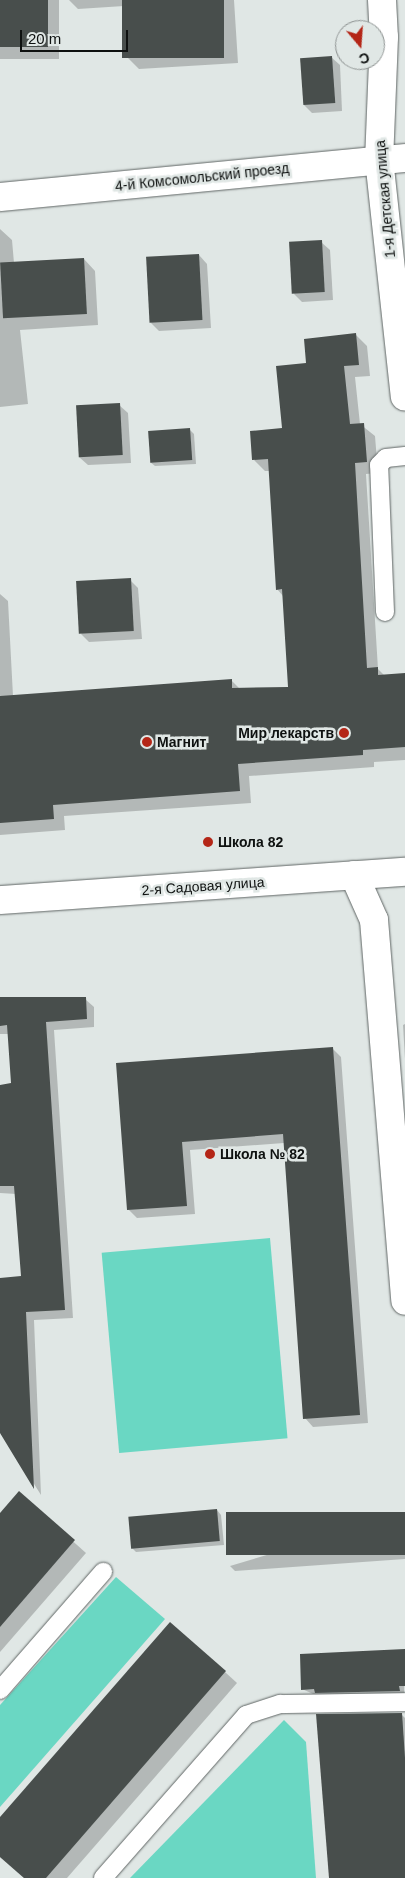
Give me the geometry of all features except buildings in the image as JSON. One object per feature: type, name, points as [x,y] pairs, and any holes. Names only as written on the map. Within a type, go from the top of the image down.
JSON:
[{"type":"street","name":"1-я Детская улица","points":[[382,0],[405,397]]},
{"type":"street","name":"4-й Комсомольский проезд","points":[[0,197],[392,158]]},
{"type":"street","name":"2-я Садовая улица","points":[[0,900],[405,872]]},
{"type":"street","points":[[354,875],[374,920],[405,1301]]},
{"type":"lane","points":[[385,612],[379,465],[386,458],[405,456]]},
{"type":"lane","points":[[0,1690],[103,1572]]},
{"type":"lane","points":[[103,1878],[246,1715],[280,1704],[405,1702]]},
{"type":"green space","points":[[270,1238],[288,1438],[119,1453],[102,1253]]},
{"type":"green space","points":[[116,1577],[165,1619],[0,1807],[0,1705]]},
{"type":"green space","points":[[284,1720],[306,1742],[316,1878],[130,1878]]},
{"type":"place","name":"Мир лекарств","points":[[344,733]]},
{"type":"place","name":"Магнит","points":[[147,742]]},
{"type":"place","name":"Школа 82","points":[[208,842]]},
{"type":"place","name":"Школа № 82","points":[[210,1154]]}]
